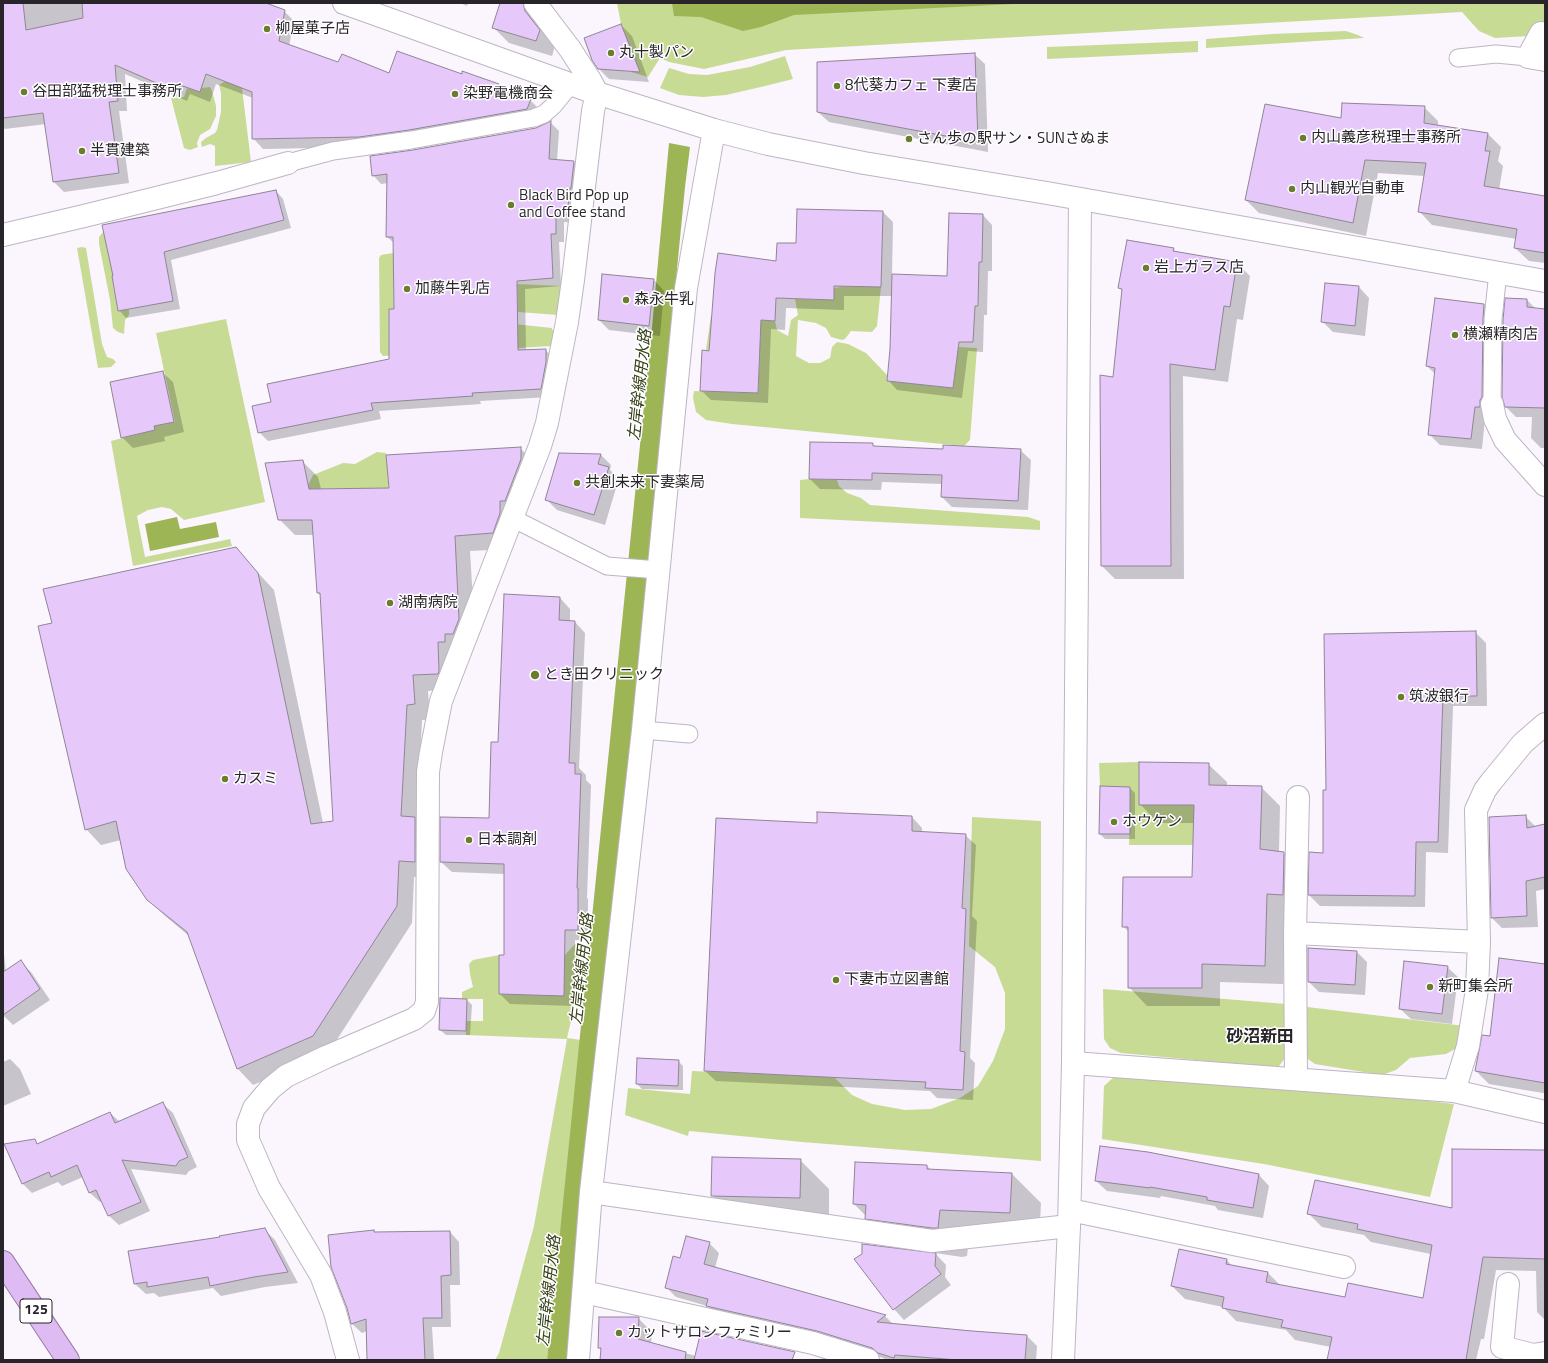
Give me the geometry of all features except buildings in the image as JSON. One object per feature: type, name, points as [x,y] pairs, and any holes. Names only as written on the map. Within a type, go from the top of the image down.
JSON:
[{"type":"highway","name":"125","points":[[3,1262],[68,1360]]},
{"type":"street","points":[[344,3],[597,93],[714,130],[768,144],[857,162],[1080,199],[1545,280]]},
{"type":"street","points":[[348,1360],[335,1312],[321,1275],[269,1188],[248,1140],[248,1124],[254,1108],[270,1089],[286,1076],[414,1019],[424,1011],[427,1002],[428,772],[431,752],[441,701],[512,518],[549,416],[567,322],[593,111],[597,93],[570,49],[535,3]]},
{"type":"street","points":[[1536,58],[1541,33]]},
{"type":"street","points":[[578,1360],[591,1192],[644,730],[686,288],[714,130]]},
{"type":"street","points":[[3,235],[217,183],[288,163]]},
{"type":"street","points":[[1063,1360],[1070,1218],[1073,1063],[1080,199]]},
{"type":"street","points":[[1492,404],[1495,419],[1505,440],[1545,486]]},
{"type":"street","points":[[1454,1092],[1468,1046],[1477,989],[1479,942],[1476,810],[1485,790],[1491,782],[1523,743],[1545,724]]},
{"type":"street","points":[[1296,1079],[1295,933],[1298,797]]},
{"type":"street","points":[[1295,933],[1479,942]]},
{"type":"street","points":[[1073,1063],[1454,1092],[1545,1112]]},
{"type":"street","points":[[591,1192],[932,1241],[1070,1218],[1344,1267]]},
{"type":"street","points":[[1508,1284],[1502,1347],[1533,1355],[1545,1353]]},
{"type":"street","points":[[584,1292],[813,1343],[868,1360]]},
{"type":"lane","points":[[1458,58],[1496,54],[1536,58]]},
{"type":"lane","points":[[288,163],[328,152],[411,140],[534,118],[544,114],[553,106],[571,84]]},
{"type":"lane","points":[[1492,404],[1494,319],[1498,272]]},
{"type":"lane","points":[[512,518],[606,566],[659,570]]},
{"type":"lane","points":[[644,730],[689,734]]},
{"type":"shaded area","points":[[617,3],[1545,3],[1545,35],[1495,38],[1479,31],[1462,12],[786,50],[704,69],[669,62],[660,58],[648,77],[631,72],[639,72],[621,24]]},
{"type":"shaded area","points":[[672,3],[1034,3],[794,15],[761,27],[743,31],[701,17],[674,16]]},
{"type":"shaded area","points":[[1346,31],[1364,38],[1206,48],[1206,39],[1272,34]]},
{"type":"shaded area","points":[[1198,41],[1198,52],[1047,59],[1047,47]]},
{"type":"shaded area","points":[[785,56],[793,79],[726,95],[703,97],[679,95],[660,88],[669,68],[689,74],[707,75],[750,67]]},
{"type":"shaded area","points":[[241,80],[251,162],[215,166],[215,146],[210,144],[202,147],[201,142],[217,130],[221,112],[221,93],[219,85],[224,82]]},
{"type":"shaded area","points":[[210,87],[216,106],[216,116],[210,129],[200,135],[197,143],[198,147],[190,150],[184,148],[171,98],[184,97],[187,88],[200,92],[201,88]]},
{"type":"shaded area","points":[[669,143],[690,147],[599,1069],[568,1360],[547,1360],[652,327]]},
{"type":"shaded area","points":[[104,231],[132,273],[112,276],[118,311],[129,309],[129,315],[125,320],[124,334],[113,328],[110,300],[99,244],[99,237]]},
{"type":"shaded area","points":[[77,248],[86,248],[102,344],[107,357],[116,362],[111,367],[98,368]]},
{"type":"shaded area","points":[[405,251],[486,321],[552,328],[552,330],[555,330],[556,344],[551,346],[383,356],[380,352],[379,258],[381,255]],"holes":[[[393,270],[425,270],[389,335],[394,309]]]},
{"type":"shaded area","points":[[517,284],[562,286],[558,315],[518,312]]},
{"type":"shaded area","points":[[847,286],[881,287],[877,326],[872,332],[851,331],[845,339],[842,340],[831,337],[826,328],[816,323],[798,320],[796,356],[809,363],[820,363],[830,358],[832,347],[837,342],[848,344],[866,353],[887,375],[887,381],[953,388],[958,347],[977,348],[970,440],[964,446],[732,424],[706,420],[696,412],[693,398],[694,391],[758,393],[760,352],[706,350],[711,316],[775,321],[777,330],[788,336],[791,320],[798,315],[795,299],[834,300],[834,288]]},
{"type":"shaded area","points":[[226,319],[265,502],[184,520],[171,509],[162,507],[148,510],[137,516],[145,557],[230,539],[232,546],[133,566],[111,441],[154,430],[154,426],[175,422],[156,333]]},
{"type":"shaded area","points":[[377,452],[386,453],[389,493],[356,492],[354,488],[306,489],[313,475],[343,463],[355,464]]},
{"type":"shaded area","points":[[800,480],[837,480],[839,486],[847,493],[861,498],[870,505],[1028,517],[1040,521],[1040,530],[800,518]]},
{"type":"shaded area","points":[[177,517],[180,529],[216,522],[219,537],[150,551],[145,524]]},
{"type":"shaded area","points":[[1139,762],[1139,805],[1209,805],[1218,845],[1129,845],[1130,810],[1125,808],[1125,787],[1100,786],[1099,763]]},
{"type":"shaded area","points":[[972,817],[1041,821],[1041,1161],[802,1142],[689,1131],[688,1136],[625,1115],[628,1088],[690,1094],[692,1071],[834,1077],[852,1095],[872,1104],[905,1110],[931,1109],[960,1098],[978,1086],[993,1061],[1005,1029],[1005,993],[995,967],[969,946]]},
{"type":"shaded area","points":[[581,943],[575,1004],[567,1038],[581,1040],[547,1360],[495,1360],[499,1353],[534,1226],[567,1039],[466,1035],[466,1021],[483,1021],[483,999],[462,999],[462,992],[473,987],[469,964],[473,960],[499,955],[499,994],[563,995],[564,956],[575,944]]},
{"type":"shaded area","points":[[1103,989],[1286,1004],[1287,1043],[1285,1058],[1279,1066],[1270,1067],[1121,1053],[1110,1048],[1104,1039]]},
{"type":"shaded area","points":[[1307,1007],[1465,1026],[1455,1049],[1446,1054],[1410,1058],[1396,1070],[1382,1075],[1315,1064],[1305,1057]]},
{"type":"shaded area","points":[[1123,1075],[1319,1088],[1454,1104],[1430,1197],[1264,1164],[1102,1139],[1104,1086],[1114,1077]]},
{"type":"place","name":"柳屋菓子店","points":[[267,29]]},
{"type":"place","name":"丸十製パン","points":[[611,53]]},
{"type":"place","name":"8代葵カフェ 下妻店","points":[[837,86]]},
{"type":"place","name":"谷田部猛税理士事務所","points":[[24,92]]},
{"type":"place","name":"染野電機商会","points":[[455,94]]},
{"type":"place","name":"内山義彦税理士事務所","points":[[1303,138]]},
{"type":"place","name":"さん歩の駅サン・SUNさぬま","points":[[909,139]]},
{"type":"place","name":"半貫建築","points":[[82,151]]},
{"type":"place","name":"内山観光自動車","points":[[1292,189]]},
{"type":"place","name":"Black Bird Pop up and Coffee stand","points":[[511,205]]},
{"type":"place","name":"岩上ガラス店","points":[[1146,268]]},
{"type":"place","name":"加藤牛乳店","points":[[407,289]]},
{"type":"place","name":"森永牛乳","points":[[626,300]]},
{"type":"place","name":"横瀬精肉店","points":[[1455,335]]},
{"type":"place","name":"共創未来下妻薬局","points":[[577,483]]},
{"type":"place","name":"湖南病院","points":[[390,603]]},
{"type":"place","name":"とき田クリニック","points":[[535,675]]},
{"type":"place","name":"筑波銀行","points":[[1401,697]]},
{"type":"place","name":"カスミ","points":[[225,779]]},
{"type":"place","name":"ホウケン","points":[[1114,822]]},
{"type":"place","name":"日本調剤","points":[[469,840]]},
{"type":"place","name":"下妻市立図書館","points":[[836,980]]},
{"type":"place","name":"新町集会所","points":[[1430,987]]},
{"type":"place","name":"カットサロンファミリー","points":[[619,1333]]},
{"type":"district","name":"砂沼新田","points":[[1260,1038]]},
{"type":"water label","name":"左岸幹線用水路","points":[[641,385]]},
{"type":"water label","name":"左岸幹線用水路","points":[[583,969]]},
{"type":"water label","name":"左岸幹線用水路","points":[[550,1291]]}]
